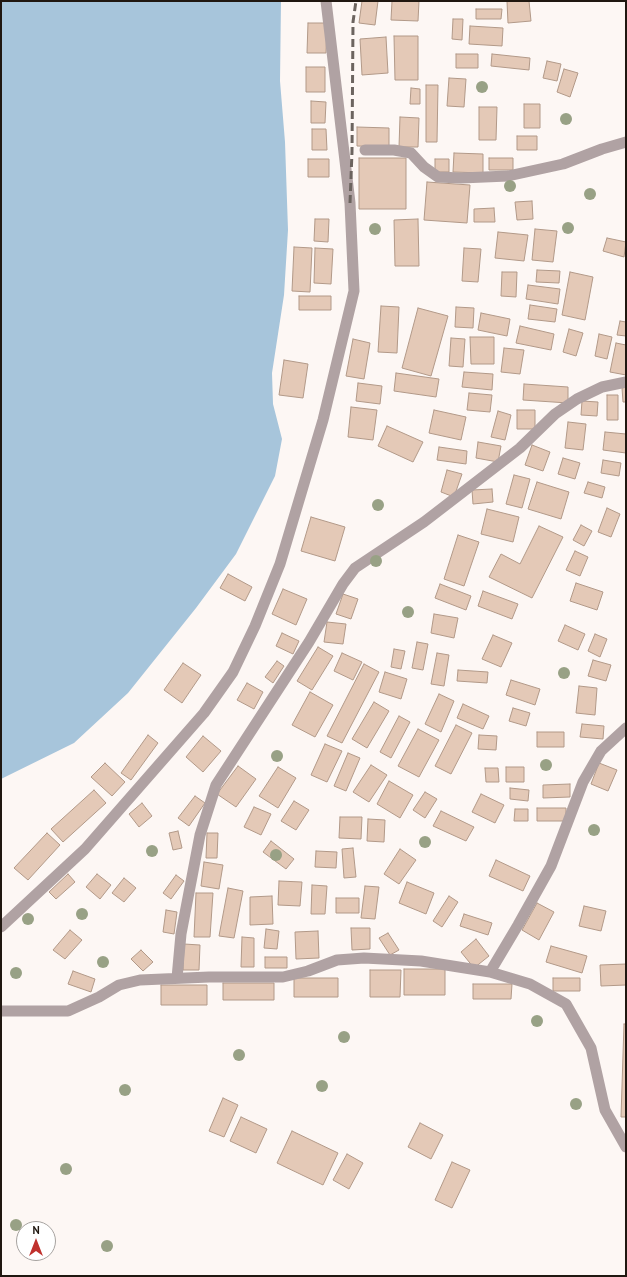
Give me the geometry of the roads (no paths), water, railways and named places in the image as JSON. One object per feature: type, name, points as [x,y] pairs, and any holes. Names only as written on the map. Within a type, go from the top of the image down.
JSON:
[{"type":"street","points":[[1,927],[85,849],[204,713],[233,672],[255,626],[280,564],[323,420],[354,291],[350,204],[326,1]]},
{"type":"street","points":[[365,150],[394,150],[411,153],[424,167],[438,177],[461,178],[508,176],[563,164],[602,149],[626,142]]},
{"type":"street","points":[[177,978],[181,934],[200,835],[216,785],[305,648],[343,584],[355,568],[424,522],[463,492],[520,448],[555,414],[577,399],[602,387],[626,382]]},
{"type":"street","points":[[490,972],[551,866],[583,782],[601,751],[626,728]]},
{"type":"street","points":[[1,1011],[68,1011],[99,997],[119,985],[140,980],[209,977],[283,977],[308,971],[337,960],[364,958],[421,961],[490,972],[530,984],[566,1004],[591,1048],[605,1110],[626,1147]]},
{"type":"water","points":[[1,1],[281,1],[280,81],[285,142],[288,230],[284,295],[272,373],[273,404],[282,439],[275,476],[236,554],[196,608],[128,693],[74,743],[1,779]]},
{"type":"railway","points":[[350,203],[353,22],[356,1]]}]
